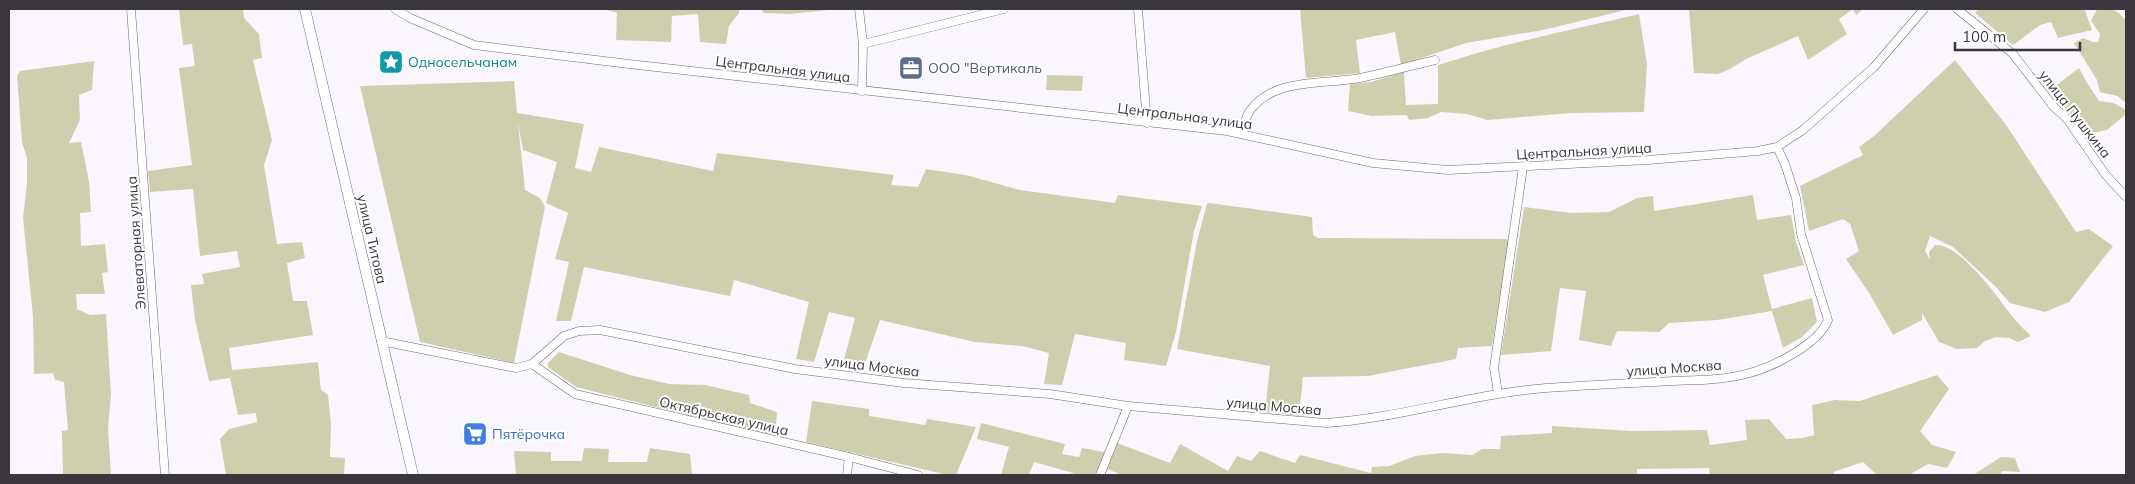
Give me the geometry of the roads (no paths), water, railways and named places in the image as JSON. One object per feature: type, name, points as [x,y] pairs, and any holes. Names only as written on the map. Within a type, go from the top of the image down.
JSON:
[{"type":"main road","name":"улица Титова","points":[[304,9],[413,475]]},
{"type":"street","name":"Элеваторная улица","points":[[131,9],[165,475]]},
{"type":"street","name":"Центральная улица","points":[[395,9],[410,18],[474,45],[1242,134],[1373,163],[1448,170],[1524,167],[1758,151],[1777,148],[1803,130],[1874,66],[1924,9]]},
{"type":"street","points":[[859,9],[863,44],[862,91]]},
{"type":"street","points":[[863,44],[1004,9]]},
{"type":"street","points":[[1138,9],[1148,122]]},
{"type":"street","name":"улица Пушкина","points":[[1957,9],[2013,54],[2053,106],[2067,119],[2105,174],[2126,197]]},
{"type":"street","points":[[1242,134],[1248,113],[1260,100],[1274,91],[1292,86],[1359,78],[1435,60]]},
{"type":"street","name":"улица Москва","points":[[532,364],[564,336],[579,331],[600,330],[795,369],[904,383],[1050,394],[1128,406],[1326,423],[1354,421],[1418,411],[1498,393],[1744,375],[1786,359],[1825,328],[1828,320],[1802,234],[1796,198],[1788,172],[1777,148]]},
{"type":"street","points":[[1498,393],[1494,368],[1517,225],[1524,167]]},
{"type":"street","points":[[381,341],[516,368],[532,364]]},
{"type":"street","name":"Октябрьская улица","points":[[532,364],[575,394],[849,457],[918,475]]},
{"type":"street","points":[[1100,475],[1128,406]]},
{"type":"street","points":[[847,475],[849,457]]},
{"type":"place","name":"Односельчанам","points":[[391,62]]},
{"type":"place","name":"ООО \"Вертикаль","points":[[911,68]]},
{"type":"place","name":"Пятёрочка","points":[[475,434]]}]
